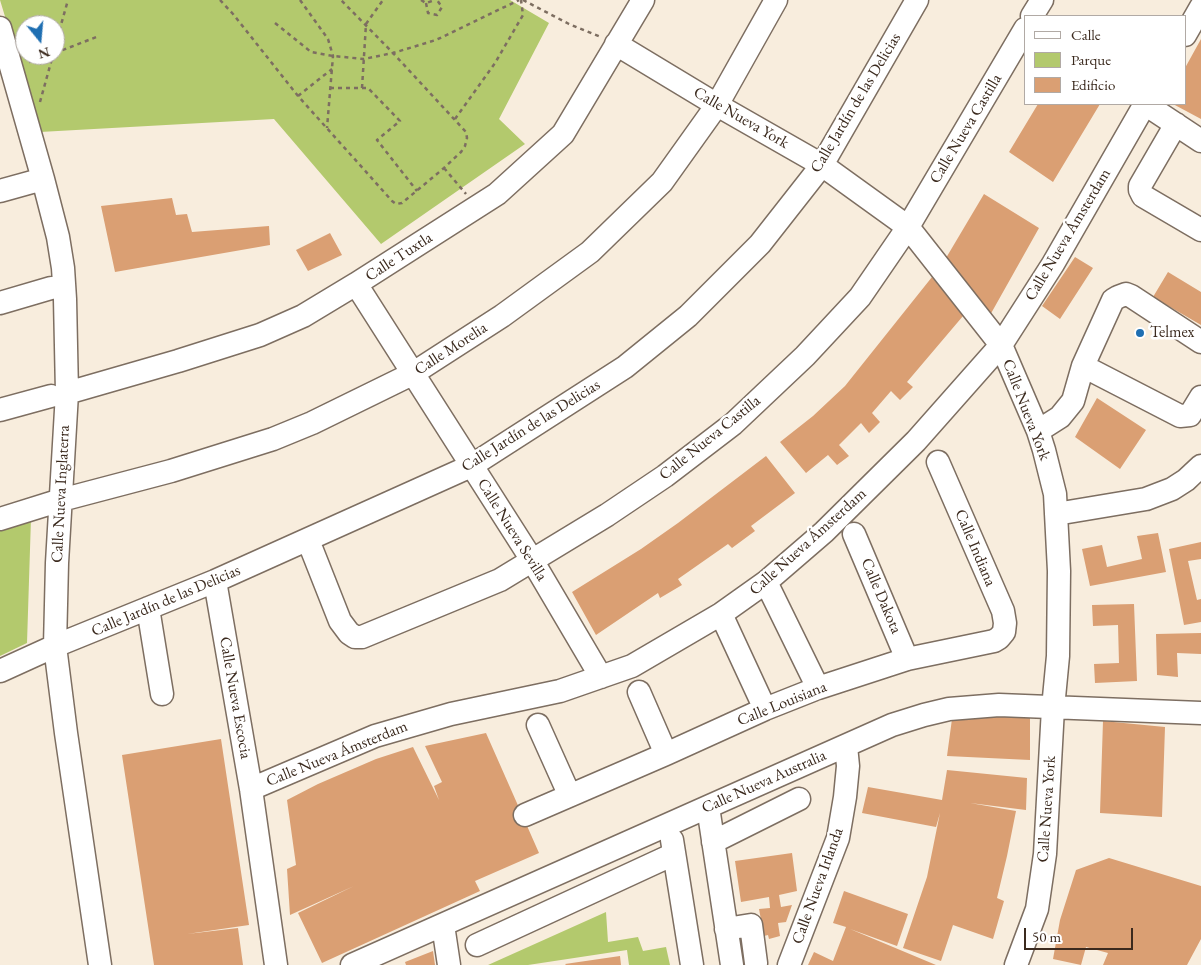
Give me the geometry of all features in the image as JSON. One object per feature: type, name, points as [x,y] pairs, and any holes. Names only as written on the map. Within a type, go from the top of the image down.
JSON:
[{"type":"street","name":"Calle Tuxtla","points":[[0,410],[178,361],[260,335],[303,316],[356,284],[497,194],[563,134],[643,0]]},
{"type":"street","name":"Calle Morelia","points":[[0,519],[171,471],[273,439],[312,424],[412,374],[502,316],[590,252],[662,182],[717,105],[776,0]]},
{"type":"street","name":"Calle Jardín de las Delicias","points":[[0,671],[308,540],[471,466],[625,367],[688,316],[760,244],[822,165],[917,0]]},
{"type":"street","points":[[1033,15],[1042,0]]},
{"type":"street","points":[[1186,33],[1201,6]]},
{"type":"street","name":"Calle Nueva Inglaterra","points":[[0,28],[3,78],[37,181],[58,237],[63,268],[65,299],[54,503],[57,564],[48,650],[87,965]]},
{"type":"street","name":"Calle Nueva Castilla","points":[[308,540],[340,621],[349,633],[355,637],[362,637],[500,580],[607,515],[665,476],[733,424],[805,356],[860,297],[908,227],[1024,31]]},
{"type":"street","name":"Calle Nueva York","points":[[616,44],[822,165],[908,227],[1001,345],[1038,431],[1055,494],[1059,571],[1058,656],[1053,708],[1045,854],[1037,909],[1016,965]]},
{"type":"street","name":"Calle Nueva Inglaterra","points":[[3,78],[29,131],[51,288],[59,395]]},
{"type":"street","name":"Calle Nueva Ámsterdam","points":[[251,789],[375,736],[451,714],[560,691],[632,666],[721,614],[766,582],[824,532],[916,441],[1001,345],[1053,264],[1144,105]]},
{"type":"street","points":[[1147,105],[1201,141]]},
{"type":"street","points":[[1176,124],[1140,186],[1140,190],[1143,196],[1201,230]]},
{"type":"street","points":[[0,191],[37,181]]},
{"type":"street","name":"Calle Nueva Sevilla","points":[[356,284],[532,560],[601,677]]},
{"type":"street","points":[[0,303],[51,288]]},
{"type":"street","points":[[1038,431],[1060,417],[1073,401],[1083,366],[1113,300],[1126,294],[1131,296],[1201,342]]},
{"type":"street","points":[[1083,366],[1180,416],[1190,415],[1201,398]]},
{"type":"street","name":"Calle Indiana","points":[[938,462],[1002,611],[1005,623],[1002,635]]},
{"type":"street","points":[[1056,514],[1146,499],[1172,489],[1186,480],[1201,466]]},
{"type":"street","name":"Calle Dakota","points":[[854,534],[907,659]]},
{"type":"street","name":"Calle Nueva Escocia","points":[[215,580],[251,789],[276,965]]},
{"type":"street","points":[[766,582],[818,688]]},
{"type":"street","points":[[148,608],[162,694]]},
{"type":"street","points":[[721,614],[765,709]]},
{"type":"street","name":"Calle Louisiana","points":[[525,815],[765,709],[818,688],[907,659],[994,641],[1002,635]]},
{"type":"street","name":"Calle Nueva Inglaterra","points":[[48,650],[66,733],[100,965]]},
{"type":"street","points":[[639,692],[666,754]]},
{"type":"street","name":"Calle Nueva Australia","points":[[352,965],[396,956],[443,925],[892,725],[949,709],[999,705],[1201,713]]},
{"type":"street","points":[[538,725],[569,794]]},
{"type":"street","name":"Calle Nueva Irlanda","points":[[789,965],[838,838],[848,766],[846,746]]},
{"type":"street","points":[[713,842],[799,799]]},
{"type":"street","points":[[708,807],[732,965]]},
{"type":"street","points":[[669,824],[692,965]]},
{"type":"street","points":[[477,945],[674,854]]},
{"type":"street","points":[[443,925],[449,965]]},
{"type":"street","points":[[726,929],[751,925],[756,963]]},
{"type":"path","points":[[64,15],[68,0]]},
{"type":"path","points":[[220,0],[298,96],[396,204],[402,203],[461,152],[465,146],[466,132],[366,24],[341,0]]},
{"type":"path","points":[[300,0],[328,39],[334,56],[328,128]]},
{"type":"path","points":[[362,88],[366,24],[382,0]]},
{"type":"path","points":[[421,0],[426,3],[436,0],[442,7],[437,15],[428,13],[426,3]]},
{"type":"path","points":[[275,23],[311,52],[364,59],[393,53],[436,40],[521,0]]},
{"type":"path","points":[[521,0],[569,24],[616,44]]},
{"type":"path","points":[[455,119],[495,63],[523,15],[521,0]]},
{"type":"path","points":[[65,49],[99,36]]},
{"type":"path","points":[[3,78],[30,65]]},
{"type":"path","points":[[29,131],[33,129],[49,65]]},
{"type":"path","points":[[298,96],[332,69]]},
{"type":"path","points":[[330,88],[368,88],[400,121],[377,140],[417,191]]},
{"type":"path","points":[[444,168],[476,207]]},
{"type":"green space","points":[[0,0],[510,0],[549,23],[499,119],[525,144],[381,244],[274,119],[40,132],[20,65],[65,65],[65,15],[15,15],[15,50]]},
{"type":"green space","points":[[31,518],[27,643],[0,656],[0,527]]},
{"type":"green space","points":[[606,912],[608,942],[638,937],[643,951],[666,947],[670,965],[629,965],[627,950],[528,965],[488,965]]},
{"type":"building","points":[[1201,39],[1201,119],[1175,105],[1186,105],[1186,66]]},
{"type":"building","points":[[1037,105],[1099,105],[1053,182],[1009,152]]},
{"type":"building","points":[[984,194],[1039,228],[989,317],[946,258]]},
{"type":"building","points":[[172,198],[176,215],[187,214],[192,232],[269,226],[270,245],[115,272],[101,206]]},
{"type":"building","points":[[330,233],[342,255],[308,271],[296,250]]},
{"type":"building","points":[[1075,257],[1093,268],[1060,319],[1042,306]]},
{"type":"building","points":[[1168,272],[1201,292],[1201,325],[1153,297]]},
{"type":"building","points":[[932,277],[963,316],[907,382],[913,387],[900,400],[891,391],[872,413],[880,422],[869,433],[861,423],[839,445],[849,456],[837,465],[828,455],[806,473],[780,442],[813,416],[845,386]]},
{"type":"building","points":[[1097,398],[1146,430],[1120,469],[1075,437]]},
{"type":"building","points":[[766,456],[795,493],[751,526],[755,531],[732,548],[728,544],[678,579],[682,585],[660,598],[658,593],[596,635],[572,592],[641,549]]},
{"type":"building","points":[[1158,533],[1166,572],[1090,586],[1082,549],[1102,545],[1107,567],[1142,559],[1137,536]]},
{"type":"building","points":[[1201,542],[1201,559],[1188,561],[1197,600],[1201,599],[1201,622],[1184,625],[1169,549]]},
{"type":"building","points":[[1134,604],[1137,681],[1095,683],[1094,664],[1119,663],[1118,625],[1093,626],[1092,605]]},
{"type":"building","points":[[1201,633],[1201,654],[1177,653],[1178,677],[1157,675],[1156,634]]},
{"type":"building","points":[[1030,715],[1030,760],[947,756],[952,719]]},
{"type":"building","points":[[1103,721],[1165,727],[1162,817],[1100,813]]},
{"type":"building","points":[[486,733],[539,853],[475,881],[480,891],[322,963],[298,913],[354,886],[290,915],[287,869],[296,865],[287,800],[318,784],[376,759],[413,747],[439,800],[434,786],[442,782],[425,746]]},
{"type":"building","points":[[221,739],[249,925],[187,934],[238,928],[243,965],[154,965],[122,755]]},
{"type":"building","points":[[947,770],[1027,778],[1026,810],[970,803],[1016,811],[997,898],[1004,901],[993,939],[953,925],[941,961],[903,948],[927,877],[940,813],[936,827],[862,813],[868,787],[942,800]]},
{"type":"building","points":[[792,853],[797,891],[779,895],[781,907],[792,905],[786,922],[778,923],[780,936],[769,939],[768,935],[764,936],[759,909],[770,908],[769,897],[741,902],[735,861]]},
{"type":"building","points":[[1109,858],[1201,886],[1201,939],[1187,965],[1103,965],[1108,953],[1086,947],[1081,965],[1053,959],[1060,920],[1076,870]]},
{"type":"building","points":[[844,891],[908,914],[897,946],[850,929],[936,965],[808,965],[814,952],[833,961],[846,927],[833,923]]},
{"type":"building","points":[[433,951],[435,965],[406,965],[405,962]]},
{"type":"building","points":[[620,956],[621,965],[565,964]]},
{"type":"place","name":"Telmex","points":[[1140,333]]}]
